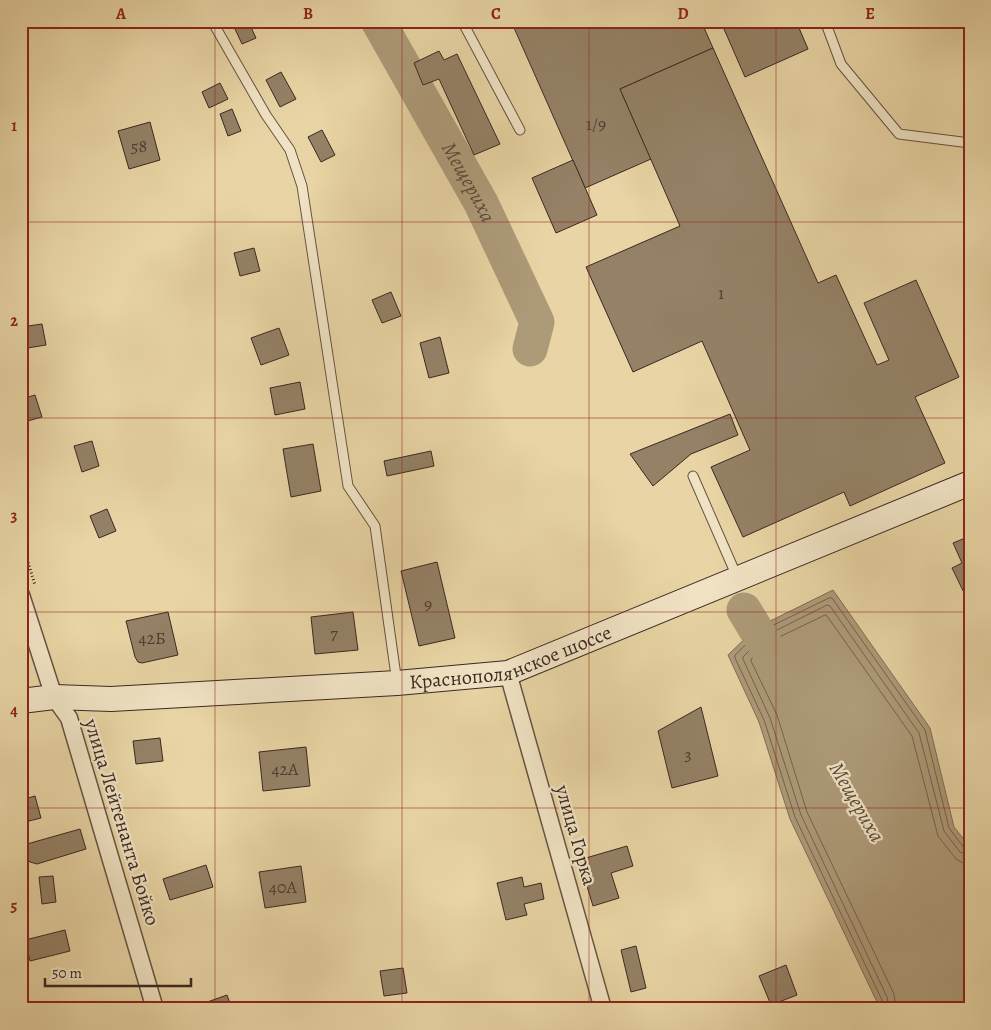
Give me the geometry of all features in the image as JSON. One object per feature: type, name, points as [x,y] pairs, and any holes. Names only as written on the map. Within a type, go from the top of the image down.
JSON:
[{"type":"main road","name":"Краснополянское шоссе","points":[[21,701],[54,697],[111,699],[397,683],[508,673],[970,483]]},
{"type":"street","name":"улица Лейтенанта Бойко","points":[[21,595],[54,697],[69,718],[155,1009]]},
{"type":"street","name":"улица Горка","points":[[508,673],[603,1009]]},
{"type":"lane","points":[[212,21],[266,114],[290,150],[302,186],[348,486],[374,526],[397,683]]},
{"type":"lane","points":[[462,21],[520,130]]},
{"type":"lane","points":[[825,21],[841,64],[899,134],[970,143]]},
{"type":"lane","points":[[693,476],[738,579]]},
{"type":"water","points":[[833,590],[930,728],[954,827],[970,847],[970,1009],[878,1009],[877,1002],[790,819],[759,722],[728,655],[756,628]]},
{"type":"building","points":[[511,21],[701,21],[713,48],[620,89],[651,159],[585,188]]},
{"type":"building","points":[[743,21],[796,21],[808,49],[745,77],[724,29]]},
{"type":"building","points":[[249,23],[256,38],[242,44],[235,29]]},
{"type":"building","points":[[970,34],[970,52],[964,36]]},
{"type":"building","points":[[713,48],[818,283],[836,275],[877,365],[889,360],[864,303],[916,280],[959,377],[915,397],[945,463],[850,506],[844,492],[743,537],[711,467],[750,450],[702,341],[633,372],[586,267],[680,226],[620,89]]},
{"type":"building","points":[[439,51],[444,60],[457,54],[500,144],[474,155],[439,79],[423,85],[414,63]]},
{"type":"building","points":[[281,72],[296,99],[280,107],[266,80]]},
{"type":"building","points":[[220,83],[228,99],[209,108],[202,92]]},
{"type":"building","points":[[232,109],[241,131],[228,136],[220,114]]},
{"type":"building","points":[[150,122],[160,160],[129,169],[118,131]]},
{"type":"building","points":[[322,130],[335,155],[321,162],[308,137]]},
{"type":"building","points":[[573,160],[597,215],[556,233],[532,178]]},
{"type":"building","points":[[254,248],[260,271],[240,276],[234,253]]},
{"type":"building","points":[[391,292],[401,316],[382,323],[372,300]]},
{"type":"building","points":[[42,324],[46,345],[21,349],[21,327]]},
{"type":"building","points":[[279,328],[289,355],[261,365],[251,338]]},
{"type":"building","points":[[440,337],[449,373],[429,378],[420,343]]},
{"type":"building","points":[[300,382],[305,409],[275,415],[270,388]]},
{"type":"building","points":[[35,395],[42,417],[24,422],[21,414],[21,399]]},
{"type":"building","points":[[730,414],[738,435],[691,454],[653,486],[630,454]]},
{"type":"building","points":[[92,441],[99,466],[82,472],[74,446]]},
{"type":"building","points":[[313,444],[321,491],[291,497],[283,449]]},
{"type":"building","points":[[431,451],[434,466],[387,476],[384,461]]},
{"type":"building","points":[[107,509],[116,531],[99,538],[90,516]]},
{"type":"building","points":[[970,536],[970,605],[952,568],[962,563],[953,543]]},
{"type":"building","points":[[437,562],[455,638],[419,646],[401,571]]},
{"type":"building","points":[[168,612],[178,655],[142,663],[138,662],[126,621]]},
{"type":"building","points":[[353,612],[358,650],[315,654],[311,617]]},
{"type":"building","points":[[701,707],[718,776],[672,788],[658,731]]},
{"type":"building","points":[[160,738],[163,761],[136,764],[133,741]]},
{"type":"building","points":[[306,747],[310,786],[263,791],[259,752]]},
{"type":"building","points":[[35,796],[41,818],[21,823],[21,800]]},
{"type":"building","points":[[80,829],[86,849],[37,864],[30,862],[25,857],[27,844]]},
{"type":"building","points":[[627,846],[633,866],[611,873],[619,898],[593,906],[579,860]]},
{"type":"building","points":[[206,865],[213,887],[170,900],[163,879]]},
{"type":"building","points":[[301,866],[306,902],[265,908],[259,872]]},
{"type":"building","points":[[53,876],[56,902],[42,904],[39,877]]},
{"type":"building","points":[[522,877],[524,887],[541,883],[544,899],[524,904],[527,915],[506,920],[497,883]]},
{"type":"building","points":[[65,930],[70,951],[30,961],[25,940]]},
{"type":"building","points":[[636,946],[646,988],[631,992],[621,950]]},
{"type":"building","points":[[786,965],[797,995],[771,1005],[759,976]]},
{"type":"building","points":[[403,968],[407,993],[384,996],[380,971]]},
{"type":"building","points":[[227,995],[232,1009],[197,1009],[196,1006]]},
{"type":"building","points":[[415,1004],[416,1009],[386,1009]]},
{"type":"waterway","name":"Мещериха","points":[[378,21],[481,203],[537,322],[530,349]]},
{"type":"waterway","name":"Мещериха","points":[[744,610],[780,669]]}]
